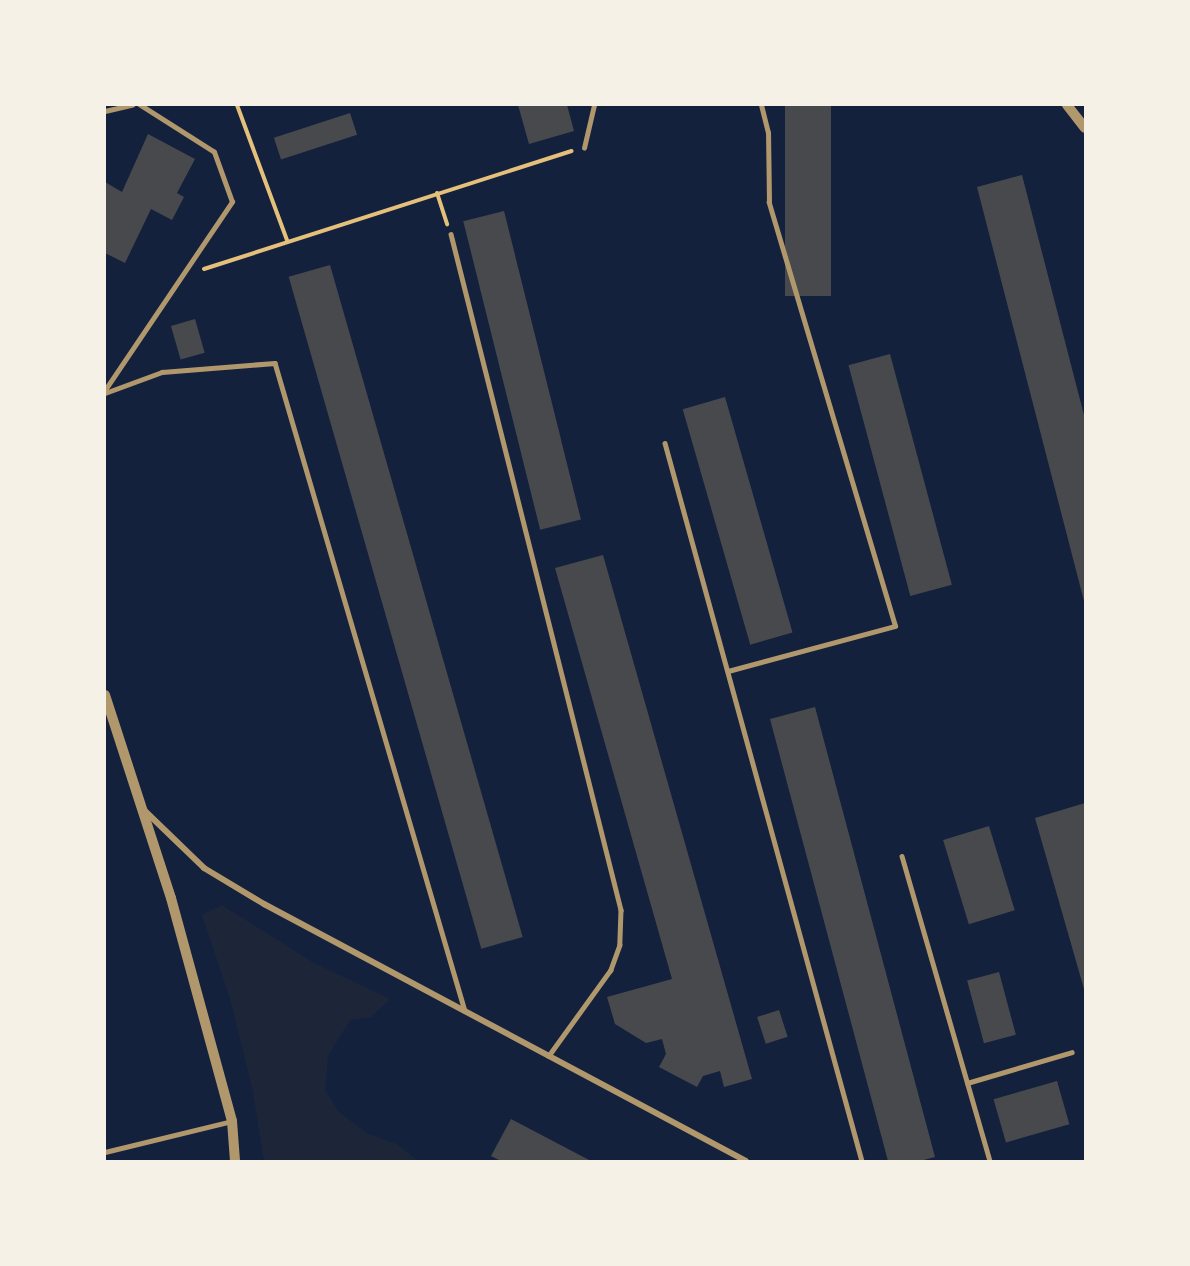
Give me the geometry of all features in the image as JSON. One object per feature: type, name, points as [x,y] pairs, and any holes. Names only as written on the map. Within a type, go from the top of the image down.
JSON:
[{"type":"street","points":[[1067,105],[1085,128]]},
{"type":"street","points":[[105,695],[146,811],[232,1121],[235,1161]]},
{"type":"street","points":[[146,811],[204,868],[746,1161]]},
{"type":"lane","points":[[105,111],[132,105]]},
{"type":"lane","points":[[105,392],[179,278],[232,202],[214,152],[140,105]]},
{"type":"lane","points":[[584,148],[594,105]]},
{"type":"lane","points":[[728,671],[896,626],[769,202],[768,133],[760,105]]},
{"type":"lane","points":[[451,234],[621,910],[620,945],[611,970],[549,1056]]},
{"type":"lane","points":[[105,392],[162,372],[275,363],[465,1011]]},
{"type":"lane","points":[[665,443],[862,1161]]},
{"type":"lane","points":[[902,856],[990,1161]]},
{"type":"lane","points":[[967,1083],[1072,1052]]},
{"type":"lane","points":[[105,1152],[232,1121]]},
{"type":"path","points":[[237,105],[287,240]]},
{"type":"path","points":[[179,278],[287,240],[584,148]]},
{"type":"path","points":[[437,193],[451,234]]},
{"type":"shaded area","points":[[222,905],[314,963],[390,999],[371,1017],[350,1020],[328,1056],[325,1090],[339,1112],[368,1134],[397,1144],[418,1161],[264,1161],[253,1092],[231,1002],[202,915]]},
{"type":"building","points":[[518,105],[567,105],[574,131],[529,144]]},
{"type":"building","points":[[785,105],[831,105],[831,296],[785,296]]},
{"type":"building","points":[[350,113],[357,135],[281,160],[274,138]]},
{"type":"building","points":[[148,134],[195,159],[177,193],[184,197],[172,220],[151,209],[125,263],[105,253],[105,182],[122,192]]},
{"type":"building","points":[[1022,175],[1085,419],[1085,605],[977,187]]},
{"type":"building","points":[[504,211],[581,520],[540,530],[463,221]]},
{"type":"building","points":[[330,265],[523,937],[481,949],[289,277]]},
{"type":"building","points":[[195,319],[205,353],[181,360],[171,326]]},
{"type":"building","points":[[890,354],[952,585],[910,596],[848,365]]},
{"type":"building","points":[[725,397],[793,633],[750,645],[683,409]]},
{"type":"building","points":[[603,555],[752,1079],[724,1087],[720,1071],[703,1076],[697,1087],[659,1067],[666,1054],[662,1039],[646,1043],[615,1024],[607,997],[672,979],[555,568]]},
{"type":"building","points":[[815,707],[935,1157],[920,1161],[888,1161],[770,719]]},
{"type":"building","points":[[1085,803],[1085,989],[1084,989],[1035,818]]},
{"type":"building","points":[[989,826],[1015,910],[969,924],[943,840]]},
{"type":"building","points":[[999,972],[1016,1035],[984,1043],[967,981]]},
{"type":"building","points":[[779,1010],[788,1037],[766,1044],[757,1017]]},
{"type":"building","points":[[1057,1081],[1069,1124],[1006,1142],[994,1099]]},
{"type":"building","points":[[511,1119],[591,1161],[501,1161],[491,1156]]}]
